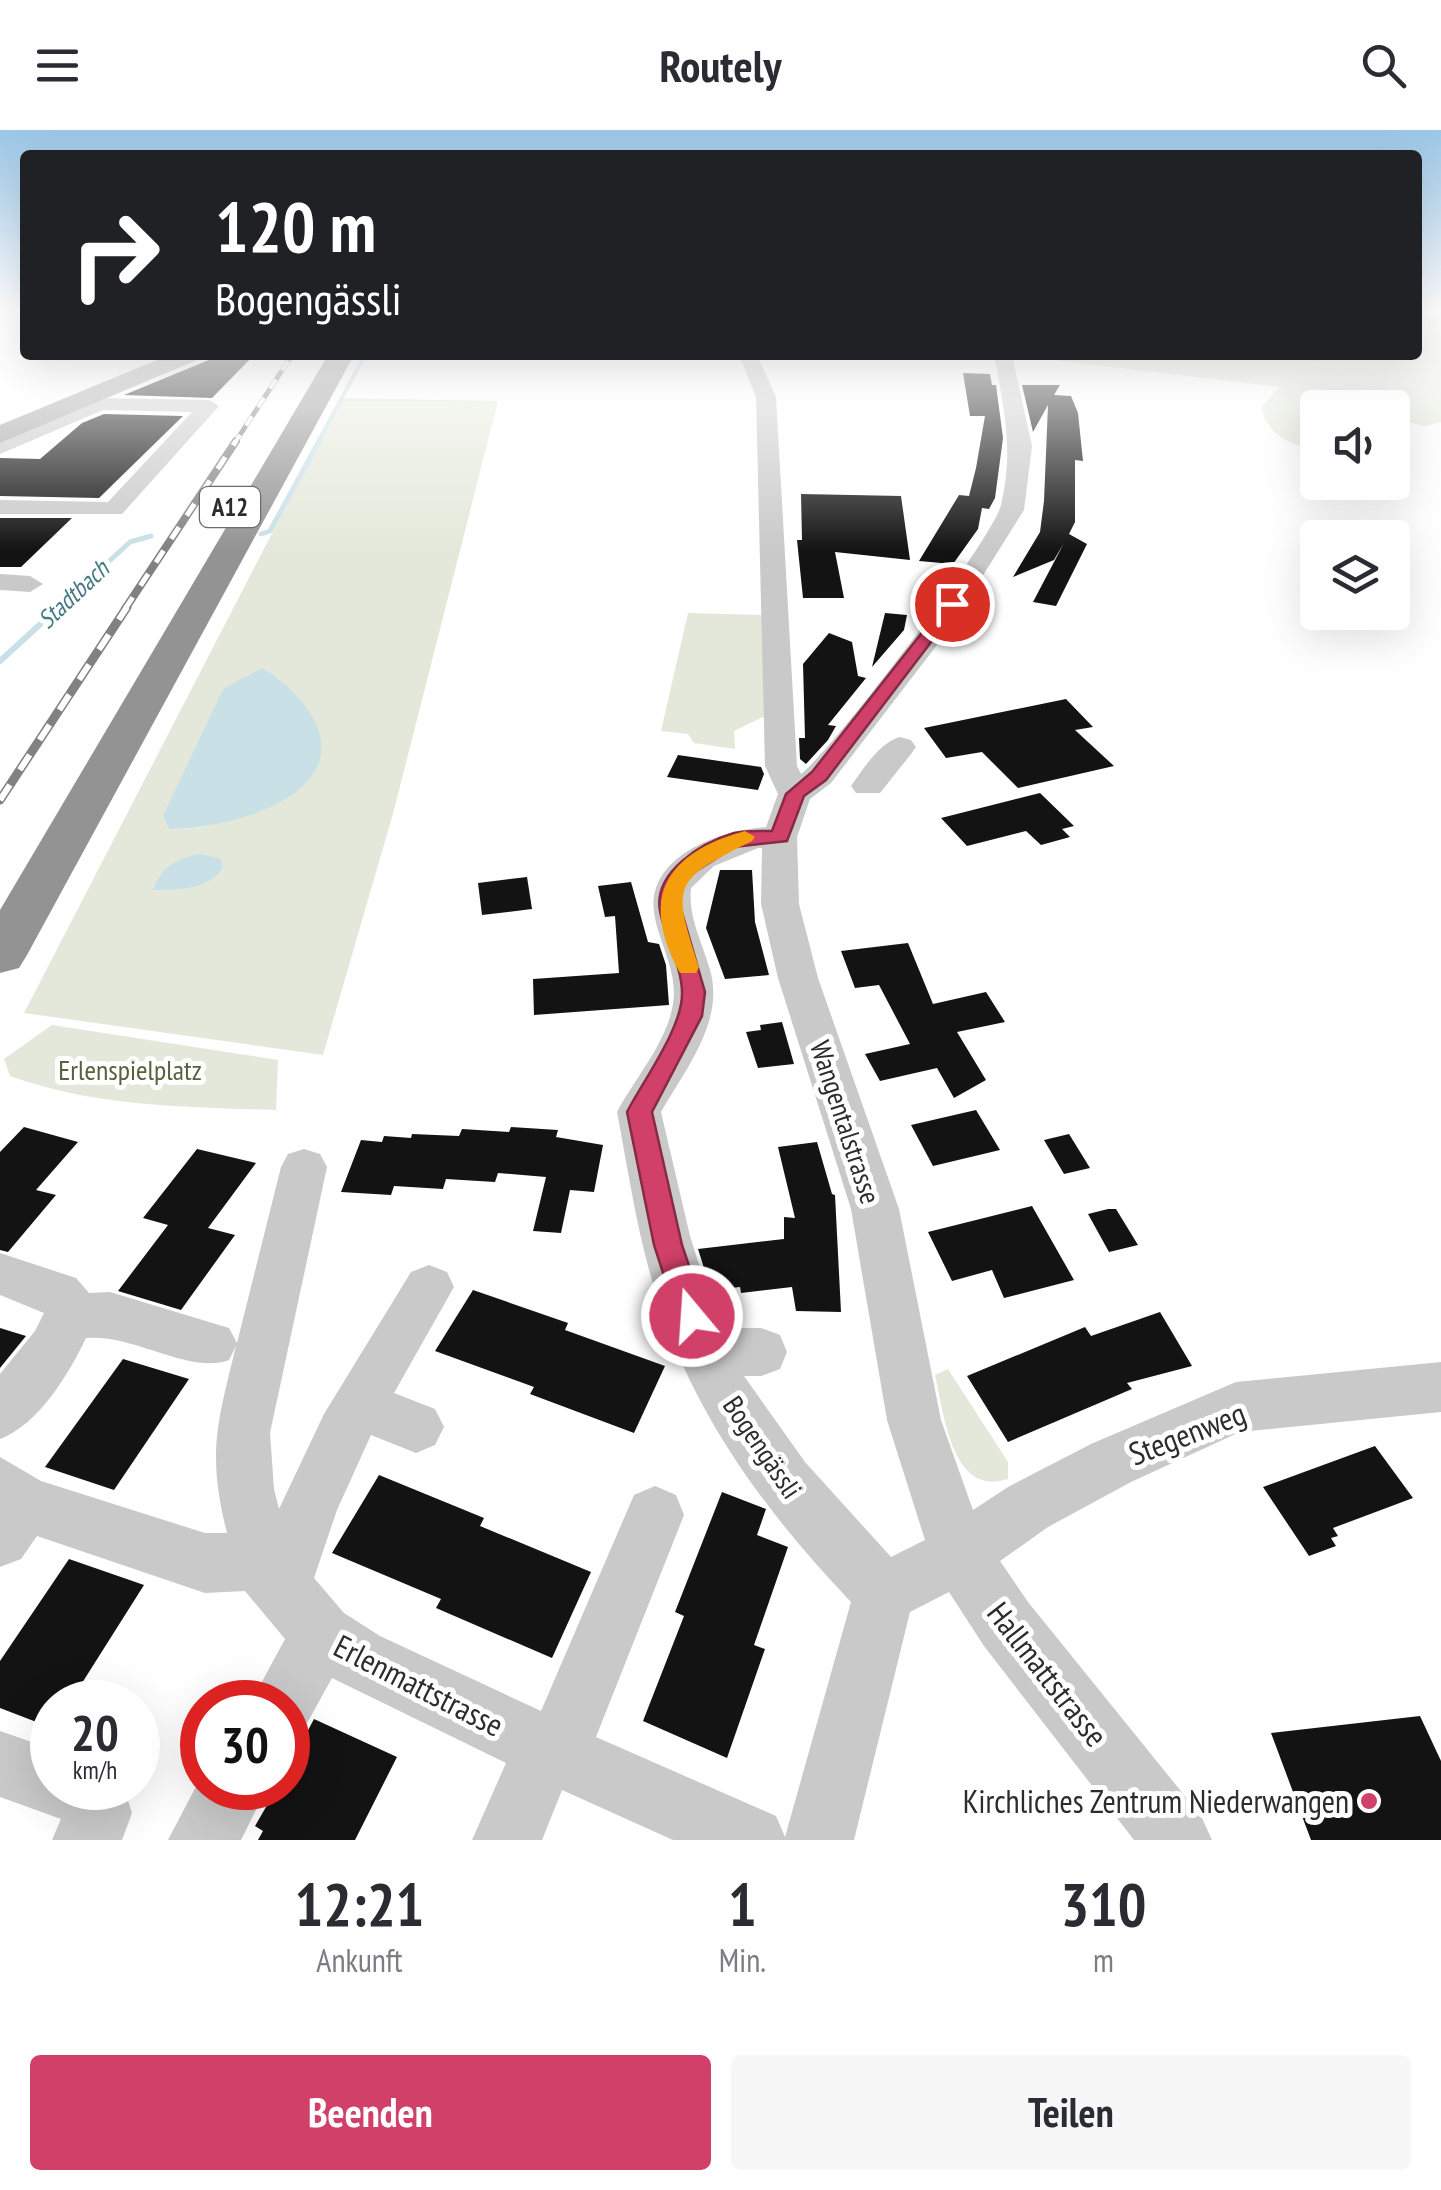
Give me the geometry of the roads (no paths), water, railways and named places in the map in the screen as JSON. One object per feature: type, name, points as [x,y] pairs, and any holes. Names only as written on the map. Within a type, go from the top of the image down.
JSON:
[{"type":"highway","name":"A12","points":[[0,888],[300,391]]},
{"type":"highway","name":"A12","points":[[0,955],[321,391]]},
{"type":"main road","points":[[0,435],[104,391]]},
{"type":"street","name":"Wangentalstrasse","points":[[763,391],[770,495],[786,560],[782,766],[788,815],[780,904],[798,978],[875,1209],[914,1420],[959,1554]]},
{"type":"street","points":[[788,815],[940,622],[1012,510],[1021,446],[1010,391]]},
{"type":"street","points":[[0,448],[100,404],[210,406],[114,509],[0,507]]},
{"type":"street","points":[[770,495],[798,495]]},
{"type":"street","points":[[0,582],[30,584]]},
{"type":"street","points":[[868,786],[900,747]]},
{"type":"street","name":"Bogengässli","points":[[788,815],[727,843],[682,871],[670,893],[670,909],[694,992],[690,1016],[639,1112],[668,1245],[703,1352],[769,1465],[838,1546],[884,1592]]},
{"type":"street","name":"Erlenmattstrasse","points":[[304,1167],[242,1433],[245,1489],[270,1572],[322,1635],[358,1658],[752,1840]]},
{"type":"street","points":[[0,1274],[58,1293],[70,1306],[63,1333],[0,1414]]},
{"type":"street","points":[[8,1509],[205,1563],[270,1572],[388,1351],[429,1287]]},
{"type":"street","points":[[70,1317],[110,1314],[211,1344]]},
{"type":"street","points":[[703,1352],[761,1352]]},
{"type":"street","name":"Stegenweg","points":[[959,1554],[1028,1507],[1111,1463],[1236,1407],[1441,1387]]},
{"type":"street","points":[[360,1405],[416,1426]]},
{"type":"street","points":[[507,1840],[655,1515]]},
{"type":"street","points":[[819,1840],[884,1592],[959,1554]]},
{"type":"street","name":"Hallmattstrasse","points":[[959,1554],[1006,1624],[1177,1840]]},
{"type":"street","points":[[295,1680],[322,1635]]},
{"type":"street","points":[[0,1764],[30,1774]]},
{"type":"street","points":[[87,1840],[97,1810]]},
{"type":"street","points":[[203,1840],[220,1810]]},
{"type":"water","points":[[262,668],[290,689],[313,717],[321,749],[318,766],[295,793],[262,811],[223,823],[169,829],[163,816],[223,689]]},
{"type":"water","points":[[199,854],[220,858],[223,868],[216,876],[183,889],[153,890],[170,865]]},
{"type":"waterway","name":"Stadtbach","points":[[317,444],[346,391]]},
{"type":"waterway","name":"Stadtbach","points":[[261,534],[270,531],[319,441]]},
{"type":"waterway","name":"Stadtbach","points":[[57,609],[130,542],[151,536]]},
{"type":"waterway","name":"Stadtbach","points":[[0,661],[59,607]]},
{"type":"railway","points":[[234,444],[269,391]]},
{"type":"railway","points":[[125,609],[236,441]]},
{"type":"railway","points":[[0,800],[127,607]]},
{"type":"place","name":"Kirchliches Zentrum Niederwangen","points":[[1369,1801]]},
{"type":"park label","name":"Erlenspielplatz","points":[[130,1069]]}]
